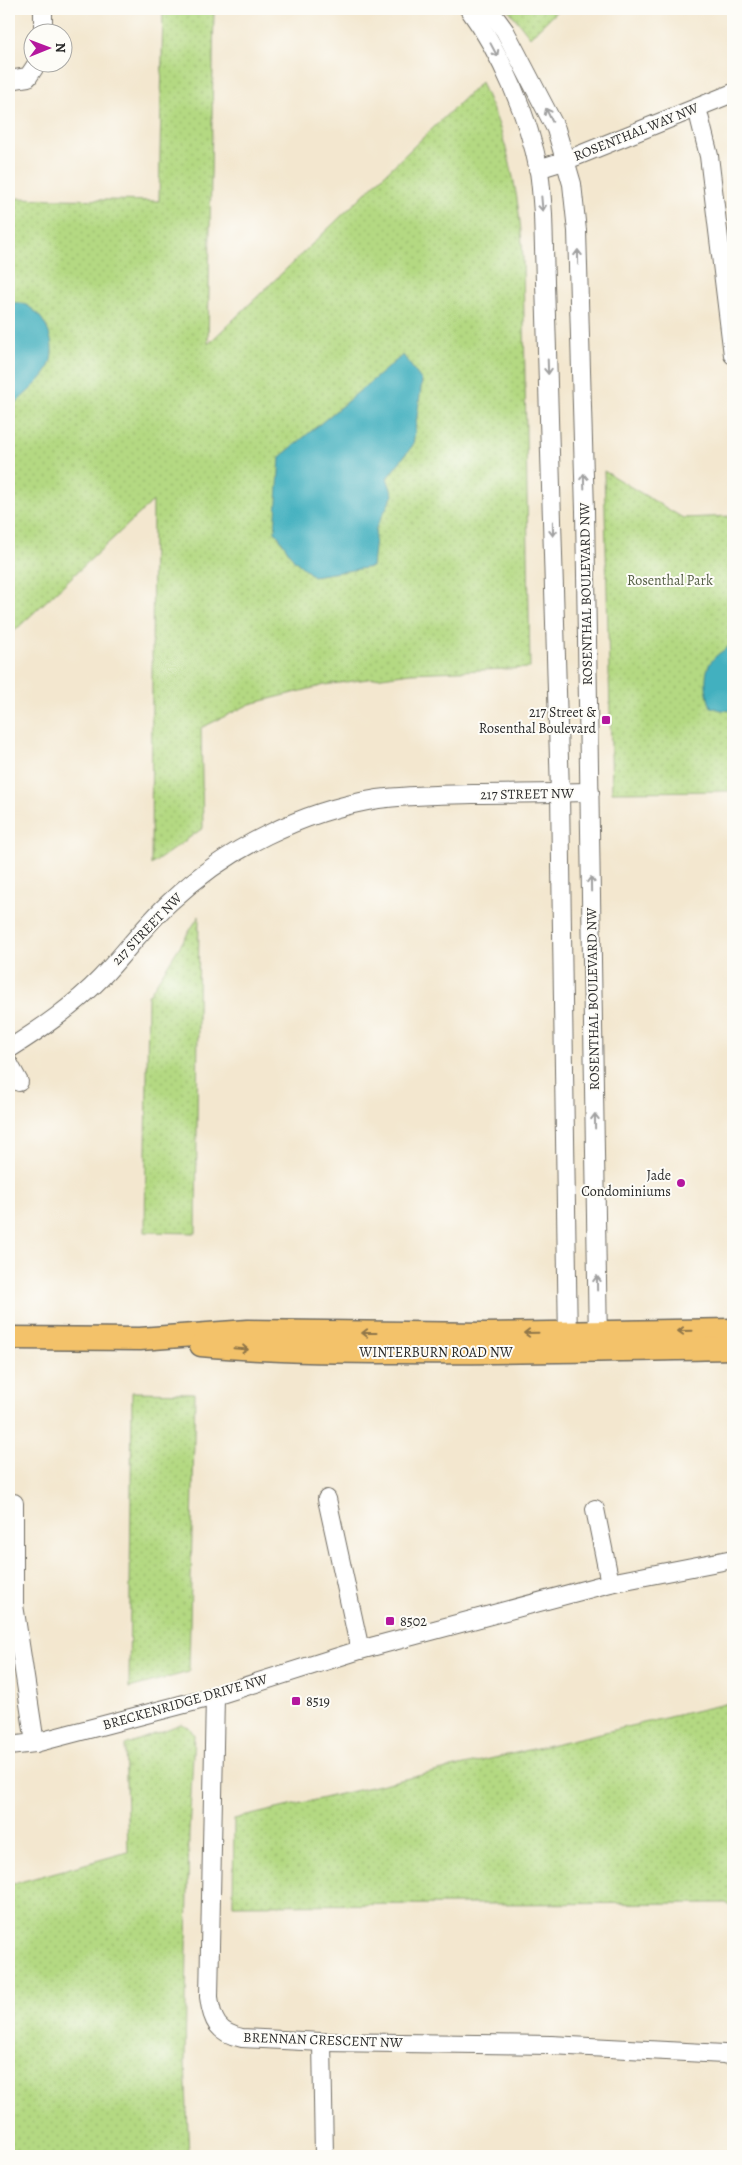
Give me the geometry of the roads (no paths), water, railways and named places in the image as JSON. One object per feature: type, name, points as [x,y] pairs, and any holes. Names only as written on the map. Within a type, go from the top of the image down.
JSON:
[{"type":"main road","name":"WINTERBURN ROAD NW","points":[[598,1341],[733,1330]]},
{"type":"main road","name":"WINTERBURN ROAD NW","points":[[9,1338],[140,1339],[256,1350],[474,1353],[568,1341],[733,1348]]},
{"type":"street","points":[[43,9],[43,22]]},
{"type":"street","points":[[469,9],[495,53],[514,94],[530,137],[538,169],[543,214],[560,793],[568,1341]]},
{"type":"street","name":"ROSENTHAL BOULEVARD NW","points":[[490,9],[528,71],[556,130],[567,160],[572,184],[577,231],[590,792],[598,1341]]},
{"type":"street","points":[[9,80],[28,72]]},
{"type":"street","name":"ROSENTHAL WAY NW","points":[[538,169],[567,160],[733,93]]},
{"type":"street","points":[[697,108],[709,156],[733,355]]},
{"type":"street","name":"217 STREET NW","points":[[9,1049],[56,1019],[76,1002],[101,978],[154,917],[224,858],[288,826],[348,805],[378,799],[450,795],[590,792]]},
{"type":"street","points":[[9,1064],[19,1082]]},
{"type":"street","points":[[327,1499],[360,1650]]},
{"type":"street","points":[[14,1503],[14,1605],[35,1743]]},
{"type":"street","points":[[596,1509],[610,1583]]},
{"type":"street","name":"BRECKENRIDGE DRIVE NW","points":[[9,1746],[35,1743],[215,1696],[360,1650],[610,1583],[733,1559]]},
{"type":"street","name":"BRENNAN CRESCENT NW","points":[[215,1696],[209,1997],[212,2013],[220,2028],[230,2036],[322,2042],[551,2045],[733,2056]]},
{"type":"street","points":[[322,2042],[324,2156]]},
{"type":"water","points":[[9,303],[24,304],[40,316],[49,334],[52,355],[50,365],[45,374],[9,410]]},
{"type":"water","points":[[403,355],[422,381],[413,445],[387,478],[393,495],[376,528],[372,567],[313,576],[294,560],[275,531],[280,457]]},
{"type":"water","points":[[733,641],[733,711],[721,710],[711,707],[707,695],[706,674],[711,662]]},
{"type":"place","name":"217 Street & Rosenthal Boulevard","points":[[606,720]]},
{"type":"place","name":"Jade Condominiums","points":[[681,1183]]},
{"type":"place","name":"8502","points":[[390,1621]]},
{"type":"place","name":"8519","points":[[296,1701]]},
{"type":"park label","name":"Rosenthal Park","points":[[670,580]]}]
